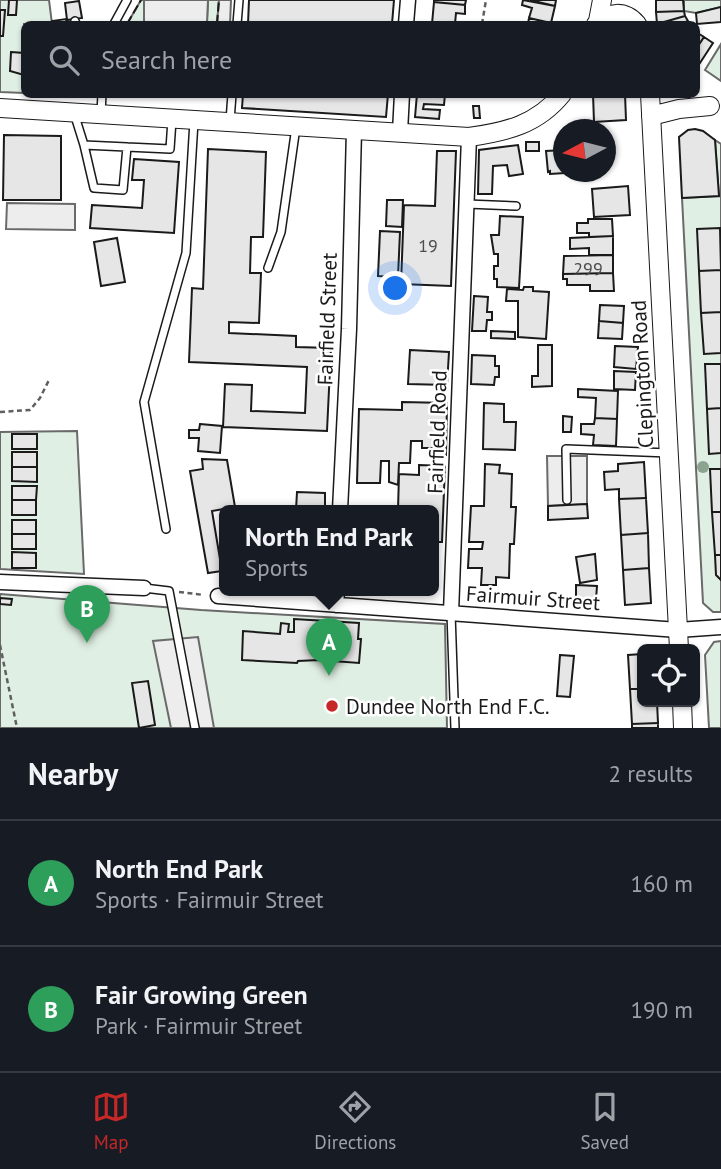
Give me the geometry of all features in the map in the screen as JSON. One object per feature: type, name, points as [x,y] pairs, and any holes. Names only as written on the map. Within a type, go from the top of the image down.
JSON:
[{"type":"street","points":[[406,21],[408,0]]},
{"type":"street","points":[[597,21],[602,0]]},
{"type":"street","points":[[632,0],[637,21]]},
{"type":"street","points":[[599,21],[604,17],[620,14],[635,21]]},
{"type":"street","points":[[400,132],[402,98]]},
{"type":"street","points":[[0,108],[468,137],[501,133],[533,121],[558,98]]},
{"type":"street","name":"Clepington Road","points":[[649,98],[679,644]]},
{"type":"street","points":[[651,116],[679,108],[709,105]]},
{"type":"street","name":"Fairfield Street","points":[[340,505],[349,328],[354,130]]},
{"type":"street","name":"Fairfield Road","points":[[451,613],[468,137]]},
{"type":"street","points":[[0,582],[144,588]]},
{"type":"street","name":"Fairmuir Street","points":[[218,596],[336,597],[451,613],[678,630],[721,627]]},
{"type":"street","points":[[682,707],[683,728]]},
{"type":"lane","points":[[116,21],[127,0]]},
{"type":"lane","points":[[237,21],[239,0]]},
{"type":"lane","points":[[101,114],[102,98]]},
{"type":"lane","points":[[230,122],[232,98]]},
{"type":"lane","points":[[74,112],[94,188],[123,190],[127,147]]},
{"type":"lane","points":[[84,145],[170,149],[172,118]]},
{"type":"lane","points":[[166,529],[144,402],[186,253],[194,120]]},
{"type":"lane","points":[[268,268],[281,232],[296,127]]},
{"type":"lane","points":[[466,204],[516,206]]},
{"type":"lane","points":[[568,500],[566,449],[669,453]]},
{"type":"lane","points":[[144,588],[169,591],[195,728]]},
{"type":"lane","name":"Fairfield Road","points":[[451,613],[455,728]]},
{"type":"path","points":[[482,21],[486,0]]},
{"type":"path","points":[[0,412],[30,410],[40,398],[50,378]]},
{"type":"path","points":[[169,591],[218,596]]},
{"type":"path","points":[[0,645],[17,728]]},
{"type":"green space","points":[[0,0],[49,0],[52,21],[21,21],[21,93],[0,92]]},
{"type":"green space","points":[[141,0],[144,0],[144,21],[129,21]]},
{"type":"green space","points":[[208,0],[219,0],[217,21],[207,21]]},
{"type":"green space","points":[[684,0],[721,0],[721,7],[696,13],[684,11]]},
{"type":"green space","points":[[721,44],[721,81],[705,70]]},
{"type":"green space","points":[[715,140],[721,144],[721,612],[713,612],[703,603],[682,198],[719,196]]},
{"type":"green space","points":[[77,431],[84,574],[0,569],[0,432]]},
{"type":"green space","points":[[0,594],[201,610],[445,624],[447,728],[0,728]]},
{"type":"green space","points":[[721,641],[721,728],[709,728],[705,655],[714,642]]},
{"type":"shaded area","points":[[144,0],[208,0],[207,21],[144,21]]},
{"type":"shaded area","points":[[219,0],[231,0],[230,21],[217,21]]},
{"type":"shaded area","points":[[7,203],[75,204],[75,230],[6,229]]},
{"type":"shaded area","points":[[547,456],[587,456],[587,504],[548,506]]},
{"type":"shaded area","points":[[198,637],[214,728],[171,728],[153,641]]},
{"type":"building","points":[[9,0],[17,0],[16,15],[8,15]]},
{"type":"building","points":[[249,0],[394,0],[392,21],[248,21]]},
{"type":"building","points":[[434,0],[466,0],[465,5]]},
{"type":"building","points":[[523,0],[555,6],[551,21],[529,18],[532,8],[522,5]]},
{"type":"building","points":[[530,0],[556,0],[555,6]]},
{"type":"building","points":[[656,0],[683,0],[684,11],[656,12]]},
{"type":"building","points":[[79,1],[82,18],[67,20],[65,3]]},
{"type":"building","points":[[434,2],[465,5],[465,14],[456,13],[455,21],[432,21]]},
{"type":"building","points":[[721,7],[721,22],[700,24],[700,21],[697,21],[696,13]]},
{"type":"building","points":[[0,10],[5,10],[3,36],[0,36]]},
{"type":"building","points":[[684,11],[685,16],[657,21],[656,12]]},
{"type":"building","points":[[685,16],[688,21],[668,21]]},
{"type":"building","points":[[704,37],[713,43],[700,63],[700,43]]},
{"type":"building","points":[[11,52],[21,53],[21,74],[10,71]]},
{"type":"building","points":[[243,98],[388,98],[386,117],[242,108]]},
{"type":"building","points":[[417,98],[445,98],[444,105],[424,104],[423,109],[440,110],[439,119],[415,117]]},
{"type":"building","points":[[593,98],[625,98],[626,120],[594,119]]},
{"type":"building","points":[[473,106],[479,106],[480,118],[474,118]]},
{"type":"building","points":[[688,130],[703,131],[715,140],[719,196],[682,198],[679,137]]},
{"type":"building","points":[[4,135],[61,136],[61,200],[3,200]]},
{"type":"building","points":[[526,142],[539,142],[539,151],[526,151]]},
{"type":"building","points":[[518,145],[523,174],[509,176],[507,165],[493,166],[492,194],[478,194],[479,150]]},
{"type":"building","points":[[208,149],[266,152],[263,237],[251,237],[250,273],[261,273],[259,323],[229,322],[229,333],[296,336],[296,347],[331,348],[327,431],[223,427],[225,384],[252,385],[251,411],[305,413],[307,367],[189,362],[192,288],[203,289]]},
{"type":"building","points":[[437,151],[456,151],[451,286],[401,284],[404,205],[435,206]]},
{"type":"building","points":[[546,151],[553,151],[553,174],[548,172]]},
{"type":"building","points":[[134,159],[179,162],[174,233],[90,228],[92,205],[142,208],[144,180],[132,180]]},
{"type":"building","points":[[628,186],[630,215],[594,217],[592,189]]},
{"type":"building","points":[[387,200],[403,200],[402,227],[386,226]]},
{"type":"building","points":[[500,216],[523,217],[519,288],[497,287],[497,279],[494,279],[498,254],[494,254],[491,235],[499,235]]},
{"type":"building","points":[[588,219],[612,219],[613,236],[589,237],[589,233],[577,233],[577,223],[588,223]]},
{"type":"building","points":[[720,228],[721,270],[699,271],[697,229]]},
{"type":"building","points":[[380,231],[400,232],[398,277],[378,276]]},
{"type":"building","points":[[613,236],[613,255],[589,255],[589,248],[570,249],[570,238]]},
{"type":"building","points":[[117,238],[125,282],[101,286],[94,242]]},
{"type":"building","points":[[613,255],[613,273],[563,274],[564,256]]},
{"type":"building","points":[[721,270],[721,312],[701,313],[699,271]]},
{"type":"building","points":[[613,273],[614,291],[590,291],[590,285],[567,285],[567,279],[563,279],[563,274]]},
{"type":"building","points":[[524,287],[533,287],[533,291],[549,292],[546,339],[518,337],[518,301],[506,301],[507,289],[523,290]]},
{"type":"building","points":[[474,296],[488,297],[487,312],[492,312],[492,320],[487,320],[486,331],[472,331]]},
{"type":"building","points":[[600,305],[624,306],[623,323],[599,321]]},
{"type":"building","points":[[721,312],[721,353],[704,354],[701,313]]},
{"type":"building","points":[[599,321],[623,323],[622,339],[598,338]]},
{"type":"building","points":[[491,331],[515,332],[515,339],[491,338]]},
{"type":"building","points":[[538,345],[552,345],[552,386],[532,387],[532,376],[538,376]]},
{"type":"building","points":[[615,346],[638,347],[636,369],[614,367]]},
{"type":"building","points":[[410,350],[449,352],[447,385],[408,384]]},
{"type":"building","points":[[472,355],[495,356],[499,377],[495,377],[494,385],[471,384]]},
{"type":"building","points":[[705,364],[721,364],[721,408],[707,409]]},
{"type":"building","points":[[614,371],[636,372],[635,390],[614,389]]},
{"type":"building","points":[[578,389],[618,391],[617,419],[595,418],[596,398],[578,397]]},
{"type":"building","points":[[402,402],[447,403],[446,455],[432,454],[433,448],[422,448],[422,441],[411,441],[410,463],[399,463],[398,485],[389,482],[389,461],[381,461],[380,483],[357,483],[359,409],[402,410]]},
{"type":"building","points":[[484,403],[504,404],[504,422],[516,422],[515,450],[483,449]]},
{"type":"building","points":[[721,408],[721,453],[709,454],[707,409]]},
{"type":"building","points":[[563,416],[572,417],[571,432],[563,432]]},
{"type":"building","points":[[595,418],[617,419],[616,446],[593,445],[594,435],[581,434],[581,424],[594,424]]},
{"type":"building","points":[[200,424],[222,426],[220,453],[198,451],[199,438],[189,438],[189,430],[199,430]]},
{"type":"building","points":[[12,434],[37,434],[37,449],[12,449]]},
{"type":"building","points":[[12,452],[37,452],[37,467],[12,467]]},
{"type":"building","points":[[202,459],[227,460],[235,505],[219,505],[219,510],[212,511],[219,553],[219,571],[208,573],[190,471],[203,469]]},
{"type":"building","points":[[644,462],[646,498],[619,499],[619,489],[605,490],[604,472],[618,471],[618,464]]},
{"type":"building","points":[[485,464],[500,465],[499,473],[512,474],[511,507],[516,507],[514,544],[510,544],[509,578],[496,577],[496,585],[481,585],[482,568],[468,568],[469,549],[482,549],[483,542],[469,542],[471,506],[484,506]]},
{"type":"building","points":[[419,465],[445,466],[442,542],[439,542],[439,505],[398,505],[399,474],[419,475]]},
{"type":"building","points":[[12,467],[37,467],[37,482],[12,481]]},
{"type":"building","points":[[710,469],[721,469],[721,512],[712,512]]},
{"type":"building","points":[[12,486],[37,486],[36,500],[12,500]]},
{"type":"building","points":[[297,492],[325,493],[325,505],[296,505]]},
{"type":"building","points":[[646,498],[648,533],[621,535],[619,499]]},
{"type":"building","points":[[12,500],[36,500],[36,515],[12,515]]},
{"type":"building","points":[[587,504],[588,518],[548,520],[548,506]]},
{"type":"building","points":[[712,512],[721,512],[721,555],[715,555]]},
{"type":"building","points":[[12,520],[36,520],[36,534],[12,534]]},
{"type":"building","points":[[648,533],[649,568],[623,570],[621,535]]},
{"type":"building","points":[[12,534],[36,534],[36,549],[12,549]]},
{"type":"building","points":[[12,552],[36,553],[36,568],[12,568]]},
{"type":"building","points":[[595,554],[597,580],[580,583],[576,557]]},
{"type":"building","points":[[715,555],[721,555],[721,580],[716,575]]},
{"type":"building","points":[[649,568],[651,603],[625,605],[623,570]]},
{"type":"building","points":[[576,585],[597,586],[596,600],[576,599]]},
{"type":"building","points":[[0,598],[12,599],[11,605],[0,604]]},
{"type":"building","points":[[294,619],[359,623],[359,663],[242,660],[243,631],[280,634],[281,623],[289,624],[288,632],[294,632]]},
{"type":"building","points":[[637,654],[637,689],[630,689],[628,655]]},
{"type":"building","points":[[560,655],[574,656],[570,697],[557,696]]},
{"type":"building","points":[[148,681],[155,725],[139,728],[132,683]]},
{"type":"building","points":[[630,689],[637,689],[637,707],[657,707],[658,723],[632,724]]},
{"type":"building","points":[[658,723],[658,728],[632,728],[632,724]]},
{"type":"fence","points":[[129,21],[141,0]]},
{"type":"fence","points":[[217,21],[219,0]]},
{"type":"place","name":"Fair Growing Green","points":[[87,643]]},
{"type":"place","name":"North End Park","points":[[329,676]]},
{"type":"place","name":"Dundee North End F.C.","points":[[332,706]]}]
